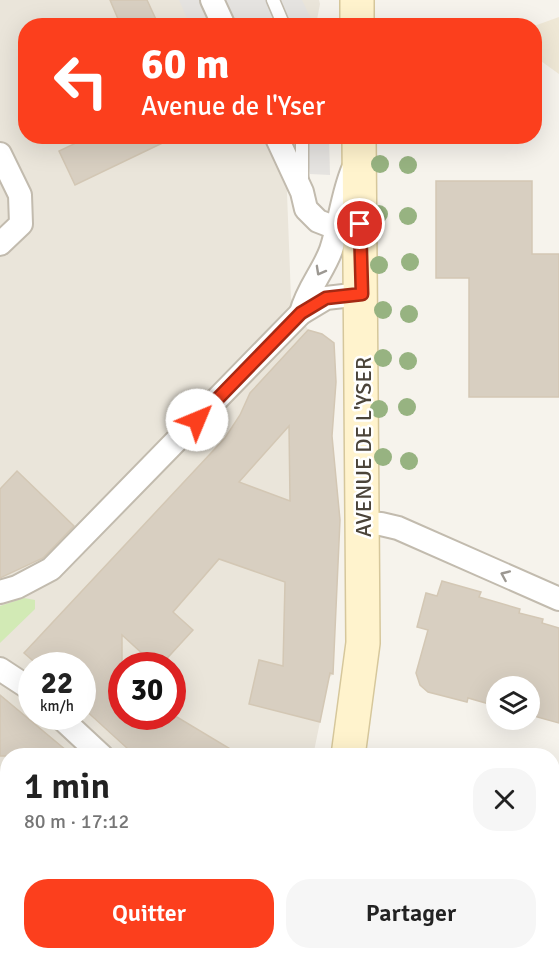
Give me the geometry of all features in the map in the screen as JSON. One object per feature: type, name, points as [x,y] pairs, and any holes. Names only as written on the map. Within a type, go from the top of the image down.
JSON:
[{"type":"main road","points":[[357,0],[357,18]]},
{"type":"main road","name":"AVENUE DE L'YSER","points":[[349,748],[363,643],[362,294],[359,145]]},
{"type":"street","points":[[212,0],[220,18]]},
{"type":"street","points":[[280,144],[302,192],[306,209],[318,221],[336,228]]},
{"type":"street","points":[[301,313],[305,295],[327,259],[359,145]]},
{"type":"street","points":[[0,154],[20,195],[21,224],[0,244]]},
{"type":"street","points":[[0,592],[17,587],[51,569],[135,484],[150,459],[301,313],[326,298],[362,294]]},
{"type":"street","points":[[363,523],[398,528],[559,599]]},
{"type":"street","points":[[0,669],[18,681]]},
{"type":"street","points":[[74,730],[93,748]]},
{"type":"lane","points":[[273,0],[281,18]]},
{"type":"lane","points":[[302,144],[302,192]]},
{"type":"shaded area","points":[[0,0],[319,0],[317,18],[18,18],[18,144],[296,144],[287,193],[291,298],[308,330],[322,334],[334,343],[336,382],[332,436],[340,520],[333,674],[329,678],[315,748],[0,748]]},
{"type":"shaded area","points":[[179,0],[302,0],[311,18],[187,18]]},
{"type":"shaded area","points":[[559,17],[559,74],[542,62],[542,23]]},
{"type":"shaded area","points":[[305,144],[329,144],[330,175],[310,174]]},
{"type":"green space","points":[[24,598],[35,600],[35,609],[0,643],[0,606]]},
{"type":"building","points":[[110,0],[147,0],[155,18],[118,18]]},
{"type":"building","points":[[74,144],[160,144],[75,185],[59,151]]},
{"type":"building","points":[[436,181],[532,181],[532,254],[559,254],[559,397],[469,397],[469,278],[436,278]]},
{"type":"building","points":[[308,330],[322,334],[334,343],[336,382],[332,436],[340,520],[333,674],[330,673],[320,722],[249,704],[259,660],[283,666],[285,582],[219,559],[173,612],[193,630],[173,652],[141,652],[122,635],[122,652],[108,652],[108,730],[186,730],[186,722],[229,748],[127,748],[96,720],[96,652],[25,652],[225,438],[240,415],[250,393]],"holes":[[[289,426],[290,501],[239,482]]]},
{"type":"building","points":[[17,471],[74,526],[43,558],[0,578],[0,489]]},
{"type":"building","points":[[442,581],[481,592],[479,597],[520,609],[519,613],[543,619],[542,623],[559,628],[559,723],[540,718],[540,676],[486,676],[486,703],[468,698],[467,702],[428,692],[420,685],[416,673],[428,630],[417,627],[426,593],[437,596]]},
{"type":"building","points":[[0,695],[18,710],[18,730],[42,730],[63,748],[0,748]]},
{"type":"route","points":[[197,420],[278,340],[301,313],[326,298],[362,294],[360,224]]}]
